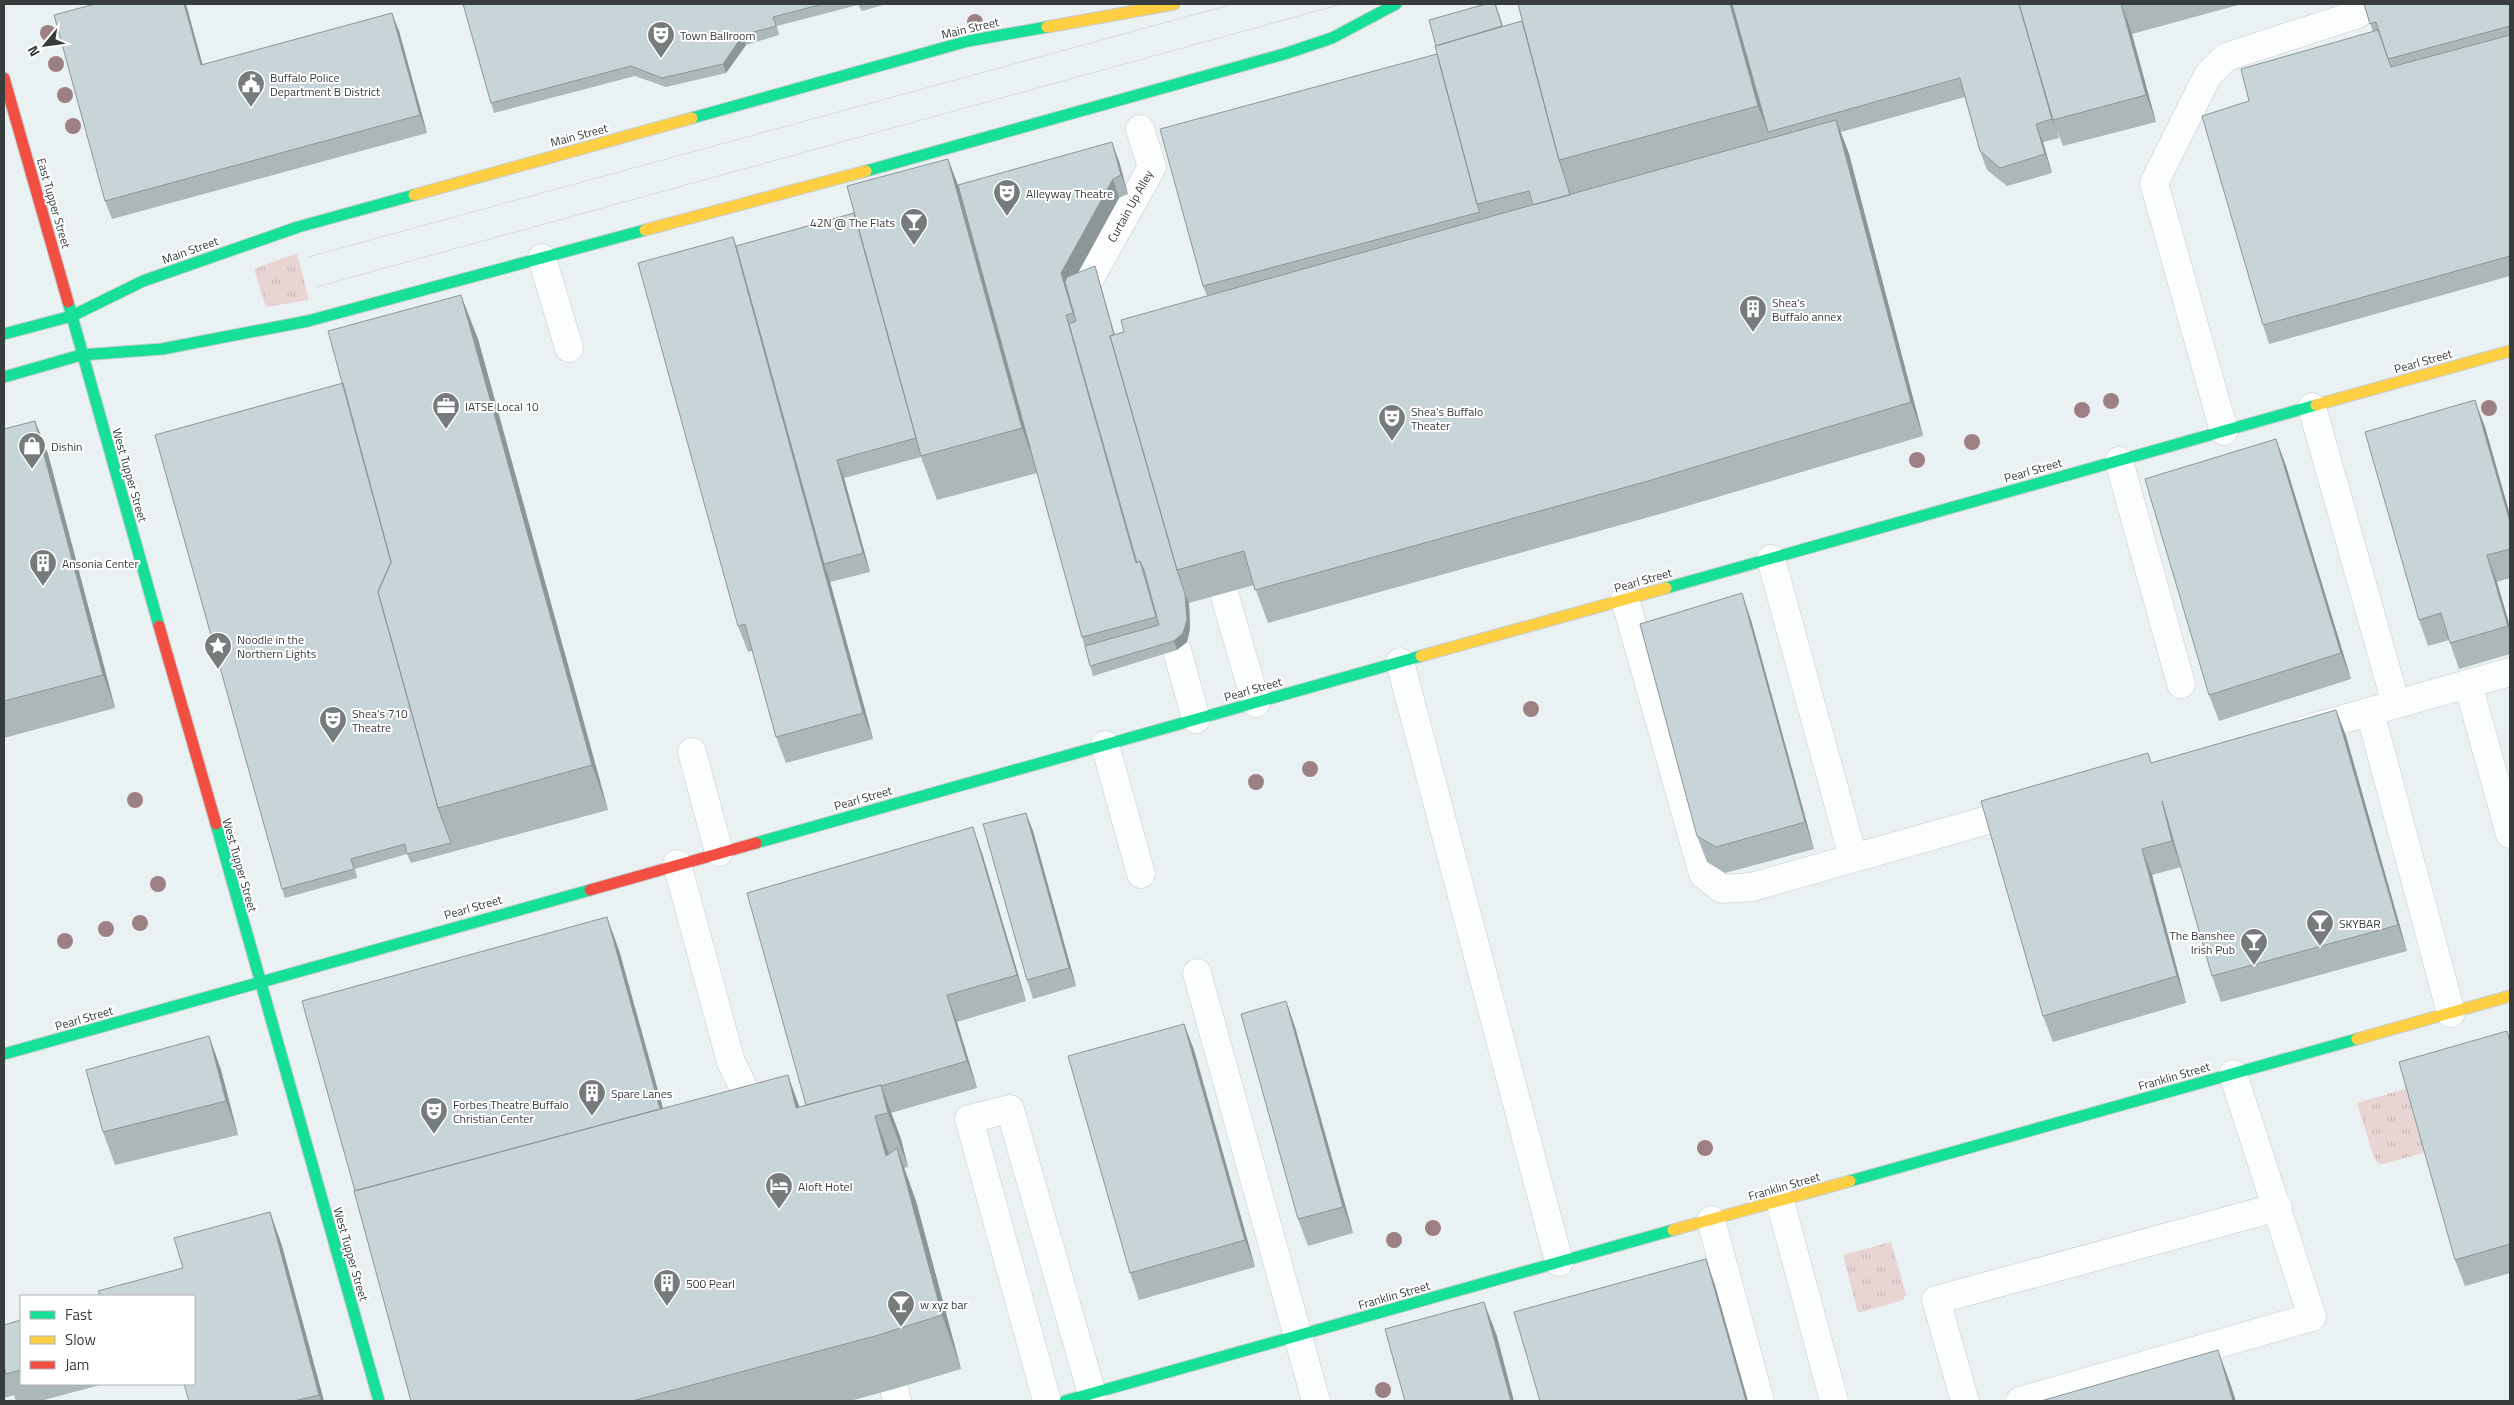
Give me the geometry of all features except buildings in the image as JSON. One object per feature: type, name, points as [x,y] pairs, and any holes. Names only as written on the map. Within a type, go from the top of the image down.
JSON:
[{"type":"main road","name":"Main Street","points":[[4,334],[72,316],[143,281],[298,227],[968,40],[1174,4]]},
{"type":"main road","points":[[4,377],[81,355],[162,349],[308,321],[1005,133],[1284,54],[1332,38],[1396,4]]},
{"type":"main road","name":"East Tupper Street","points":[[4,78],[78,336]]},
{"type":"main road","name":"West Tupper Street","points":[[78,336],[81,355],[379,1401]]},
{"type":"main road","name":"Pearl Street","points":[[4,1054],[2510,351]]},
{"type":"main road","name":"Franklin Street","points":[[1065,1401],[2510,996]]},
{"type":"street","points":[[2224,431],[2154,183],[2208,75],[2226,57],[2358,14]]},
{"type":"street","name":"Curtain Up Alley","points":[[1088,280],[1152,167],[1140,129]]},
{"type":"street","points":[[542,258],[569,348]]},
{"type":"street","points":[[2312,407],[2396,704]]},
{"type":"street","points":[[2119,461],[2181,684]]},
{"type":"street","points":[[1771,559],[1854,857]]},
{"type":"street","points":[[1224,593],[1256,703]]},
{"type":"street","points":[[1624,599],[1703,874],[1722,889],[1752,887],[2045,803]]},
{"type":"street","points":[[1178,650],[1196,719]]},
{"type":"street","points":[[1400,662],[1559,1262]]},
{"type":"street","points":[[2284,736],[2510,672]]},
{"type":"street","points":[[2468,684],[2510,834]]},
{"type":"street","points":[[2370,712],[2452,1012]]},
{"type":"street","points":[[1105,745],[1141,874]]},
{"type":"street","points":[[692,752],[720,852]]},
{"type":"street","points":[[677,864],[731,1062],[747,1092],[767,1139]]},
{"type":"street","points":[[1197,973],[1316,1401]]},
{"type":"street","points":[[2020,1401],[2312,1317],[2234,1074]]},
{"type":"street","points":[[1047,1401],[969,1119],[1010,1110],[1092,1394]]},
{"type":"street","points":[[1780,1201],[1834,1401]]},
{"type":"street","points":[[1965,1401],[1936,1300],[2278,1207]]},
{"type":"street","points":[[1712,1220],[1760,1401]]},
{"type":"green space","points":[[297,253],[309,300],[266,307],[254,269]]},
{"type":"green space","points":[[2408,1088],[2426,1152],[2384,1164],[2378,1163],[2374,1158],[2357,1103]]},
{"type":"green space","points":[[1891,1242],[1906,1294],[1903,1300],[1858,1313],[1843,1255]]},
{"type":"tram line","points":[[308,257],[1233,4]]},
{"type":"tram line","points":[[316,287],[1342,4]]},
{"type":"traffic: fast","points":[[866,171],[1284,54],[1332,38],[1396,4]]},
{"type":"traffic: fast","points":[[692,118],[968,41],[1047,27]]},
{"type":"traffic: fast","points":[[4,334],[72,316],[143,281],[298,227],[414,195]]},
{"type":"traffic: fast","points":[[4,377],[81,355],[162,349],[308,321],[645,230]]},
{"type":"traffic: fast","points":[[68,302],[159,626]]},
{"type":"traffic: fast","points":[[1666,588],[2316,405]]},
{"type":"traffic: fast","points":[[756,843],[1421,656]]},
{"type":"traffic: fast","points":[[216,824],[379,1401]]},
{"type":"traffic: fast","points":[[4,1054],[590,890]]},
{"type":"traffic: fast","points":[[1850,1181],[2357,1039]]},
{"type":"traffic: fast","points":[[1065,1401],[1673,1230]]},
{"type":"traffic: slow","points":[[1047,27],[1174,4]]},
{"type":"traffic: slow","points":[[414,195],[692,118]]},
{"type":"traffic: slow","points":[[645,230],[866,171]]},
{"type":"traffic: slow","points":[[2316,405],[2510,351]]},
{"type":"traffic: slow","points":[[1421,656],[1666,588]]},
{"type":"traffic: slow","points":[[2357,1039],[2510,996]]},
{"type":"traffic: slow","points":[[1673,1230],[1850,1181]]},
{"type":"traffic: jam","points":[[4,78],[68,302]]},
{"type":"traffic: jam","points":[[159,626],[216,824]]},
{"type":"traffic: jam","points":[[590,890],[756,843]]},
{"type":"place","name":"Town Ballroom","points":[[661,59]]},
{"type":"place","name":"Buffalo Police Department B District","points":[[251,108]]},
{"type":"place","name":"Alleyway Theatre","points":[[1007,217]]},
{"type":"place","name":"42N @ The Flats","points":[[914,246]]},
{"type":"place","name":"Shea's Buffalo annex","points":[[1753,333]]},
{"type":"place","name":"IATSE Local 10","points":[[446,430]]},
{"type":"place","name":"Shea's Buffalo Theater","points":[[1392,442]]},
{"type":"place","name":"Dishin","points":[[32,470]]},
{"type":"place","name":"Ansonia Center","points":[[43,587]]},
{"type":"place","name":"Noodle in the Northern Lights","points":[[218,670]]},
{"type":"place","name":"Shea's 710 Theatre","points":[[333,744]]},
{"type":"place","name":"SKYBAR","points":[[2320,947]]},
{"type":"place","name":"The Banshee Irish Pub","points":[[2254,966]]},
{"type":"place","name":"Spare Lanes","points":[[592,1117]]},
{"type":"place","name":"Forbes Theatre Buffalo Christian Center","points":[[434,1135]]},
{"type":"place","name":"Aloft Hotel","points":[[779,1210]]},
{"type":"place","name":"500 Pearl","points":[[667,1307]]},
{"type":"place","name":"w xyz bar","points":[[901,1328]]}]
